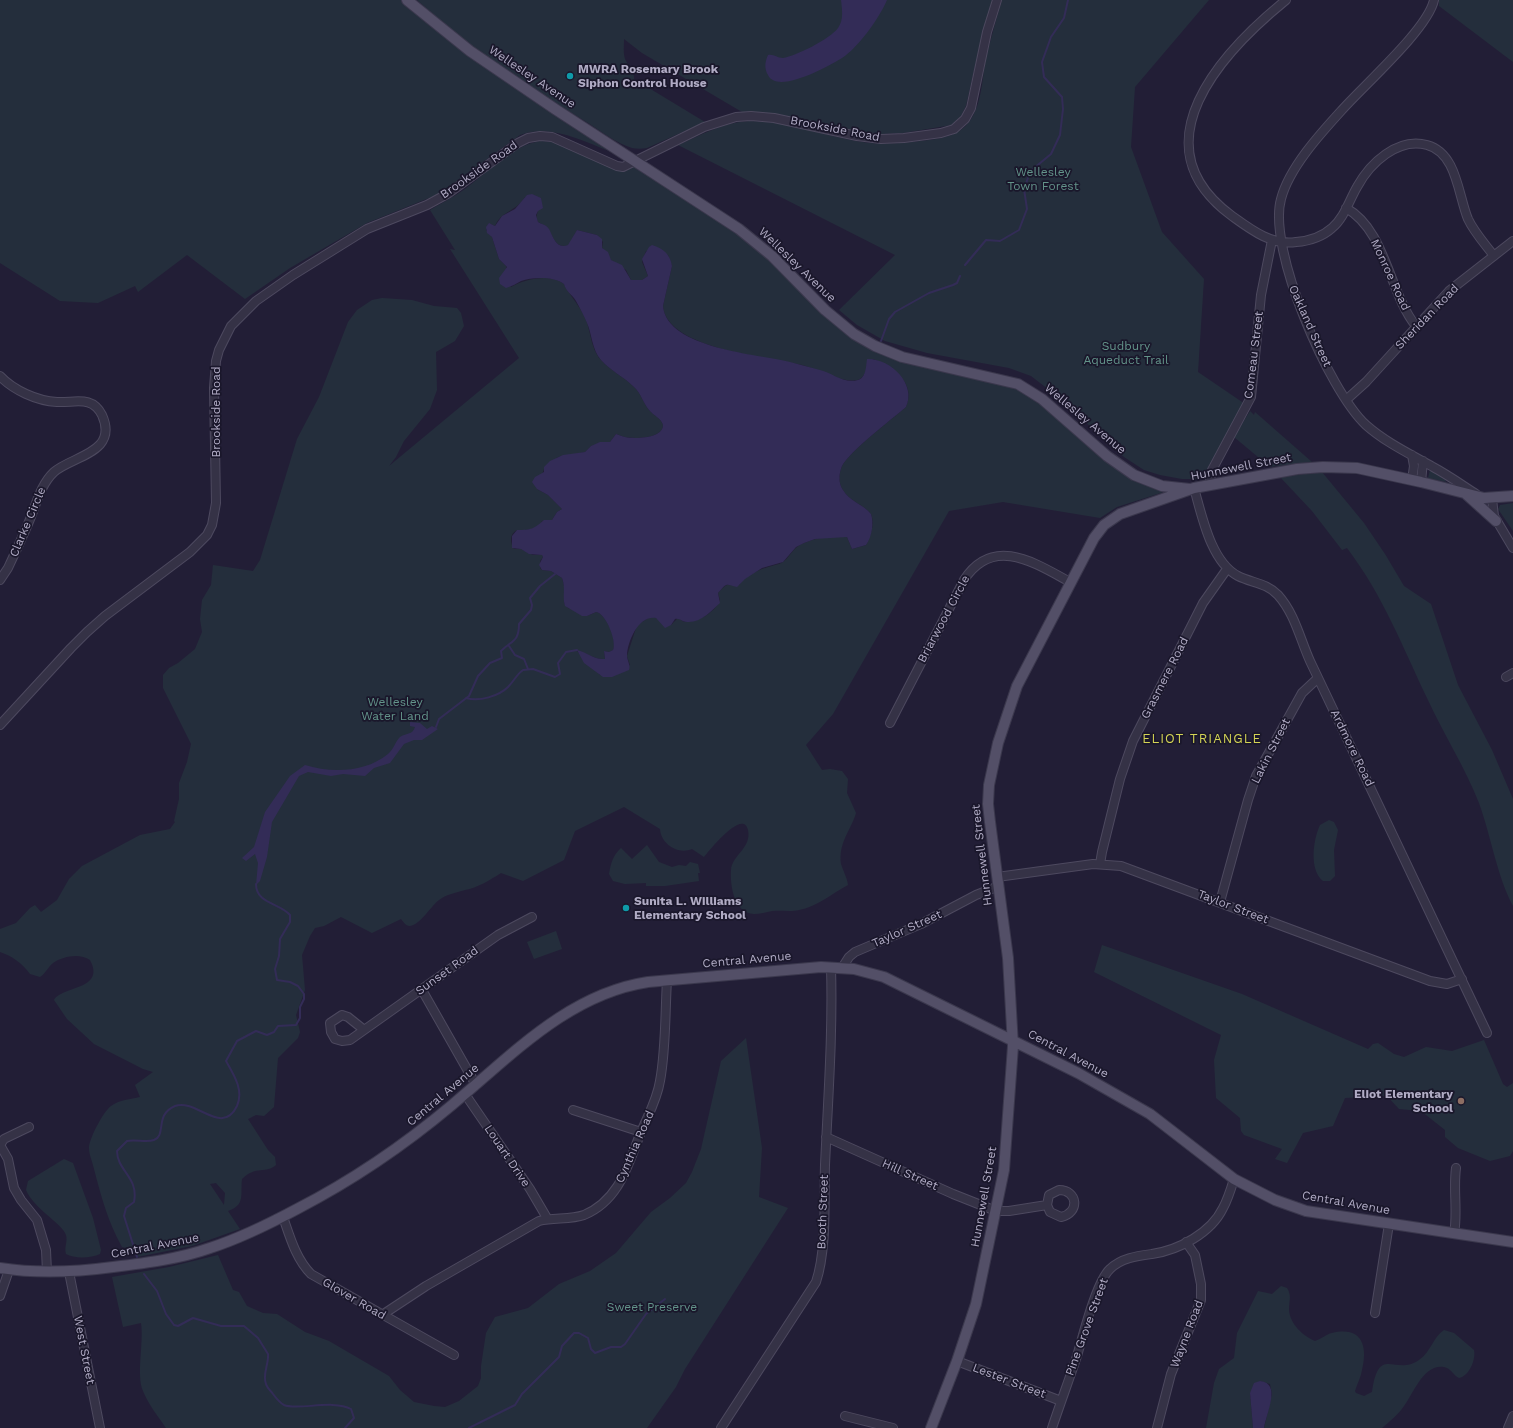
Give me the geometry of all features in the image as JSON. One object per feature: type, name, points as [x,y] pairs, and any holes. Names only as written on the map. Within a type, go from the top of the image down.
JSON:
[{"type":"main road","name":"Wellesley Avenue","points":[[407,0],[462,45],[745,234],[772,256],[832,317],[857,336],[891,353],[922,363],[1018,384],[1042,399],[1107,456],[1134,475],[1162,486],[1194,488]]},
{"type":"main road","name":"Hunnewell Street","points":[[931,1428],[957,1361],[976,1304],[996,1211],[1006,1148],[1012,1040],[1008,958],[988,804],[989,784],[998,743],[1017,686],[1070,582],[1097,533],[1111,519],[1124,512],[1181,494],[1194,488],[1273,472],[1323,467],[1357,468],[1492,499],[1513,496]]},
{"type":"main road","points":[[1464,493],[1496,520]]},
{"type":"main road","name":"Central Avenue","points":[[4,1269],[69,1272],[143,1263],[192,1254],[233,1240],[282,1217],[379,1163],[559,1017],[581,1004],[620,988],[667,980],[831,967],[868,972],[897,982],[1078,1073],[1150,1114],[1234,1179],[1275,1200],[1306,1211],[1513,1242]]},
{"type":"street","name":"Brookside Road","points":[[0,726],[87,632],[105,616],[190,552],[207,535],[212,525],[216,504],[214,388],[216,361],[219,350],[231,326],[256,301],[293,274],[367,229],[427,205],[449,193],[525,139],[536,136],[549,136],[607,162],[634,160],[710,125],[742,117],[774,118],[857,136],[881,139],[904,138],[941,133],[954,129],[965,119],[971,108],[987,32],[997,0]]},
{"type":"street","points":[[1286,0],[1249,32],[1214,72],[1196,102],[1189,131],[1192,162],[1207,191],[1229,214],[1257,232],[1272,240],[1297,242],[1323,235],[1337,224],[1364,175],[1388,153],[1398,147],[1408,144],[1427,145],[1441,153],[1448,162],[1468,219],[1494,256]]},
{"type":"street","name":"Oakland Street","points":[[1434,0],[1430,13],[1418,29],[1335,118],[1295,169],[1285,188],[1280,204],[1279,220],[1290,280],[1299,306],[1346,400],[1356,415],[1368,426],[1480,497]]},
{"type":"street","name":"Monroe Road","points":[[1346,208],[1358,218],[1373,238],[1407,312],[1416,326]]},
{"type":"street","name":"Comeau Street","points":[[1209,485],[1212,470],[1251,397],[1261,295],[1272,240]]},
{"type":"street","name":"Sheridan Road","points":[[1346,400],[1363,386],[1449,291],[1513,241]]},
{"type":"street","name":"Clarke Circle","points":[[0,376],[6,382],[23,392],[41,399],[57,402],[74,400],[90,402],[98,408],[105,426],[101,444],[94,450],[55,471],[46,481],[8,568],[0,580]]},
{"type":"street","points":[[1412,455],[1417,481]]},
{"type":"street","points":[[1417,481],[1423,462]]},
{"type":"street","name":"Ardmore Road","points":[[1194,488],[1212,544],[1220,560],[1227,569],[1242,578],[1263,585],[1278,595],[1291,614],[1318,678],[1487,1034]]},
{"type":"street","points":[[1492,499],[1493,511],[1496,520],[1513,548]]},
{"type":"street","name":"Briarwood Circle","points":[[890,723],[964,580],[973,567],[991,558],[1015,556],[1032,562],[1070,582]]},
{"type":"street","name":"Grasmere Road","points":[[1100,864],[1120,779],[1133,741],[1203,603],[1227,569]]},
{"type":"street","name":"Lakin Street","points":[[1220,902],[1256,776],[1302,693],[1318,678]]},
{"type":"street","name":"Taylor Street","points":[[842,968],[849,957],[854,953],[921,924],[976,895],[998,881],[1100,864],[1127,867],[1430,981],[1447,984],[1462,979]]},
{"type":"street","name":"Sunset Road","points":[[363,1029],[422,990],[502,932],[532,917]]},
{"type":"street","name":"Booth Street","points":[[721,1428],[816,1282],[822,1260],[832,1023],[831,967]]},
{"type":"street","name":"Cynthia Road","points":[[382,1314],[426,1286],[539,1221],[547,1218],[583,1215],[596,1208],[618,1185],[634,1155],[641,1132],[656,1099],[661,1079],[667,980]]},
{"type":"street","points":[[422,990],[476,1085]]},
{"type":"street","name":"Louart Drive","points":[[465,1094],[547,1218]]},
{"type":"street","points":[[573,1110],[641,1132]]},
{"type":"street","points":[[29,1127],[4,1139],[0,1145],[8,1159],[14,1188],[21,1200],[37,1220],[46,1250],[47,1272]]},
{"type":"street","name":"Hill Street","points":[[826,1137],[946,1191],[996,1211]]},
{"type":"street","points":[[1454,1234],[1456,1217],[1454,1184],[1456,1168]]},
{"type":"street","name":"Pine Grove Street","points":[[1052,1428],[1094,1302],[1103,1279],[1109,1270],[1117,1263],[1133,1257],[1160,1253],[1198,1236],[1217,1218],[1223,1208],[1234,1179]]},
{"type":"street","points":[[996,1211],[1009,1211],[1047,1205]]},
{"type":"street","name":"Glover Road","points":[[282,1217],[298,1255],[311,1274],[454,1355]]},
{"type":"street","points":[[1375,1313],[1389,1224]]},
{"type":"street","name":"Wayne Road","points":[[1157,1428],[1171,1374],[1201,1300],[1201,1284],[1195,1255],[1186,1242]]},
{"type":"street","points":[[0,1296],[4,1269]]},
{"type":"street","name":"West Street","points":[[69,1272],[100,1428]]},
{"type":"street","name":"Lester Street","points":[[957,1361],[1061,1401]]},
{"type":"street","points":[[845,1416],[893,1428]]},
{"type":"street","points":[[1508,1428],[1513,1416]]},
{"type":"green space","points":[[0,0],[401,0],[459,49],[609,151],[576,138],[554,132],[543,131],[520,135],[439,194],[367,223],[290,268],[245,299],[187,255],[138,292],[135,286],[98,303],[60,301],[0,263]]},
{"type":"green space","points":[[417,0],[992,0],[983,31],[966,106],[961,116],[952,125],[903,133],[881,134],[858,131],[783,115],[759,112],[742,112],[642,53],[624,39],[625,59],[632,71],[634,79],[705,122],[647,148],[640,149],[626,146],[614,140],[541,94],[498,65],[436,17]]},
{"type":"green space","name":"Wellesley Town Forest","points":[[1002,0],[1209,0],[1135,87],[1131,147],[1162,232],[1204,279],[1198,372],[1245,404],[1204,475],[1195,479],[1182,479],[1144,470],[1124,457],[1057,396],[1031,376],[1009,368],[927,353],[885,341],[857,325],[839,310],[895,255],[678,145],[722,126],[749,121],[778,123],[871,143],[920,141],[940,138],[956,133],[969,122],[977,108],[986,58]]},
{"type":"green space","points":[[1439,0],[1513,0],[1513,62],[1439,6]]},
{"type":"green space","name":"Wellesley Water Land","points":[[540,141],[552,142],[622,169],[634,165],[735,233],[878,348],[1017,383],[1111,461],[1167,491],[1117,507],[1100,518],[1003,502],[949,511],[833,714],[806,745],[822,770],[830,769],[842,771],[848,779],[847,793],[856,813],[841,850],[841,864],[848,885],[818,903],[796,911],[772,911],[756,914],[747,912],[738,904],[731,883],[732,865],[747,842],[748,830],[745,825],[740,824],[733,827],[704,857],[692,849],[681,851],[671,847],[663,839],[660,829],[624,807],[575,831],[564,860],[523,881],[501,873],[479,886],[448,895],[439,900],[414,925],[407,925],[401,919],[372,933],[341,917],[324,926],[315,928],[302,955],[305,990],[296,1015],[300,1032],[298,1038],[278,1058],[274,1107],[264,1116],[256,1115],[248,1119],[268,1150],[275,1157],[276,1165],[272,1168],[252,1172],[242,1179],[240,1202],[234,1209],[228,1211],[240,1229],[192,1246],[137,1257],[135,1250],[122,1247],[113,1228],[102,1199],[89,1148],[94,1132],[108,1109],[118,1102],[140,1097],[135,1085],[153,1072],[143,1069],[94,1044],[67,1019],[54,1000],[58,995],[88,982],[92,977],[93,970],[90,960],[77,956],[66,957],[53,963],[40,977],[30,974],[24,966],[16,960],[0,952],[0,929],[16,923],[30,908],[35,905],[41,912],[57,900],[69,879],[82,866],[140,835],[170,829],[175,822],[179,799],[179,783],[187,762],[191,744],[163,688],[163,675],[169,668],[178,663],[195,649],[202,632],[200,619],[202,600],[211,585],[213,565],[253,571],[260,560],[297,439],[319,397],[348,322],[357,310],[372,300],[382,298],[412,300],[434,306],[457,308],[461,313],[464,326],[455,341],[436,352],[437,390],[430,409],[404,441],[396,457],[389,466],[519,358],[450,249],[455,250],[430,210],[465,189],[500,160],[519,148]],"holes":[[[525,197],[541,198],[537,213],[538,222],[547,227],[557,244],[564,246],[569,245],[577,230],[597,235],[603,242],[602,248],[611,260],[626,270],[631,280],[642,280],[648,276],[642,262],[646,251],[668,255],[672,266],[663,306],[669,321],[682,332],[700,341],[721,349],[802,365],[837,378],[851,380],[860,379],[873,359],[888,366],[901,377],[908,390],[909,398],[906,407],[853,453],[846,460],[840,472],[840,484],[846,494],[871,514],[873,522],[872,530],[866,545],[852,549],[847,537],[842,536],[814,540],[797,547],[782,563],[762,569],[752,574],[739,585],[728,585],[724,587],[718,593],[720,600],[717,605],[705,616],[684,622],[678,618],[671,625],[654,617],[650,617],[637,625],[627,656],[630,665],[612,676],[600,675],[577,651],[597,658],[605,659],[604,651],[609,652],[613,650],[614,641],[610,628],[604,617],[596,612],[587,616],[568,608],[564,603],[566,593],[562,578],[551,571],[542,570],[540,568],[540,561],[543,557],[542,555],[533,555],[521,549],[514,549],[511,536],[517,530],[535,528],[538,527],[542,521],[552,520],[557,512],[562,509],[548,495],[537,489],[544,469],[558,457],[585,452],[591,446],[610,442],[616,434],[635,438],[647,437],[658,433],[662,430],[663,425],[647,407],[636,389],[613,371],[597,355],[584,315],[564,284],[552,279],[538,278],[511,287],[503,273],[506,266],[499,259],[492,237],[486,230],[491,224],[495,226],[501,217],[522,202]],[[216,1183],[225,1193],[224,1205],[210,1184]]]},
{"type":"green space","points":[[1250,411],[1254,415],[1255,412],[1312,462],[1270,467],[1234,437]]},
{"type":"green space","points":[[1430,470],[1445,480],[1446,482],[1428,478]]},
{"type":"green space","points":[[1322,472],[1364,523],[1404,586],[1431,604],[1458,685],[1492,750],[1513,799],[1513,906],[1498,869],[1479,803],[1461,764],[1434,713],[1382,603],[1360,566],[1347,548],[1342,550],[1312,511],[1280,477]]},
{"type":"green space","points":[[1513,503],[1513,531],[1498,509],[1500,505]]},
{"type":"green space","points":[[1329,820],[1334,822],[1338,830],[1334,850],[1335,876],[1330,881],[1323,881],[1316,870],[1314,862],[1314,846],[1320,825]]},
{"type":"green space","points":[[647,845],[659,862],[672,867],[679,865],[686,866],[690,862],[698,864],[700,873],[698,873],[699,881],[665,886],[646,886],[646,883],[625,884],[613,881],[609,874],[616,853],[621,848],[632,859]]},
{"type":"green space","points":[[556,931],[562,949],[534,959],[527,942]]},
{"type":"green space","points":[[1102,945],[1242,994],[1368,1049],[1373,1044],[1378,1043],[1394,1054],[1404,1057],[1426,1047],[1452,1051],[1484,1040],[1503,1084],[1507,1087],[1513,1083],[1513,1151],[1510,1156],[1490,1161],[1458,1148],[1445,1137],[1445,1130],[1421,1111],[1399,1109],[1387,1096],[1345,1098],[1333,1126],[1303,1133],[1287,1163],[1275,1159],[1282,1149],[1244,1135],[1241,1131],[1240,1118],[1216,1098],[1214,1060],[1221,1035],[1094,972]]},
{"type":"green space","name":"Sweet Preserve","points":[[746,1038],[762,1148],[759,1197],[788,1208],[685,1369],[676,1387],[647,1428],[166,1428],[150,1405],[143,1391],[140,1376],[142,1339],[141,1323],[123,1327],[112,1277],[169,1267],[218,1255],[233,1290],[239,1292],[247,1306],[263,1313],[277,1314],[305,1332],[329,1341],[389,1376],[400,1390],[414,1402],[445,1407],[459,1401],[478,1386],[481,1378],[481,1366],[486,1333],[495,1317],[528,1308],[559,1284],[590,1271],[616,1253],[651,1212],[670,1198],[686,1183],[701,1149],[721,1061]]},
{"type":"green space","points":[[64,1159],[73,1163],[93,1218],[101,1250],[100,1254],[88,1257],[78,1257],[66,1254],[66,1235],[64,1231],[35,1204],[26,1190],[28,1181]]},
{"type":"green space","points":[[1281,1286],[1287,1288],[1289,1293],[1289,1310],[1292,1320],[1298,1329],[1306,1336],[1315,1341],[1330,1334],[1350,1332],[1356,1335],[1360,1340],[1363,1346],[1364,1361],[1355,1391],[1356,1393],[1364,1396],[1372,1392],[1375,1377],[1379,1369],[1384,1365],[1410,1364],[1419,1360],[1444,1330],[1454,1333],[1474,1350],[1473,1363],[1469,1371],[1463,1377],[1459,1378],[1444,1367],[1437,1367],[1425,1374],[1399,1412],[1382,1428],[1264,1428],[1272,1394],[1270,1384],[1260,1381],[1250,1393],[1253,1428],[1206,1428],[1214,1383],[1219,1369],[1234,1358],[1237,1333],[1258,1291],[1272,1294]]},
{"type":"shaded area","points":[[841,0],[887,0],[868,32],[855,47],[842,58],[826,67],[792,81],[782,82],[773,80],[768,75],[765,67],[768,55],[783,58],[789,57],[828,37],[840,25],[842,14]]},
{"type":"shaded area","points":[[532,194],[541,198],[543,208],[538,211],[536,215],[538,222],[548,228],[558,244],[561,246],[568,245],[577,230],[597,235],[602,239],[602,248],[608,252],[611,260],[622,265],[631,280],[642,280],[648,276],[642,259],[649,247],[652,245],[666,252],[670,258],[672,266],[663,306],[668,320],[680,332],[697,341],[737,352],[790,362],[825,371],[838,378],[848,381],[858,380],[863,377],[867,359],[876,360],[884,363],[899,374],[905,381],[908,390],[906,407],[862,444],[846,460],[841,469],[840,481],[843,490],[849,497],[871,514],[872,530],[866,545],[852,549],[847,537],[815,539],[796,547],[783,562],[762,568],[745,579],[737,587],[725,585],[718,593],[720,603],[697,621],[687,622],[675,619],[671,625],[665,628],[656,618],[644,620],[632,636],[630,642],[627,655],[630,666],[629,670],[612,677],[603,677],[584,663],[577,650],[597,658],[605,659],[604,651],[609,652],[613,650],[614,646],[607,622],[600,614],[596,612],[587,616],[582,616],[565,606],[564,585],[562,578],[551,571],[542,570],[539,565],[543,557],[542,555],[529,554],[521,549],[512,548],[512,536],[517,530],[526,530],[538,525],[544,520],[552,520],[557,512],[562,509],[548,495],[537,489],[532,482],[535,477],[544,472],[544,467],[550,461],[563,455],[585,452],[591,446],[600,442],[610,442],[616,434],[635,438],[647,437],[662,430],[663,425],[647,407],[636,389],[613,371],[598,356],[585,318],[576,301],[566,289],[564,284],[560,281],[549,278],[537,278],[521,281],[506,288],[500,284],[499,278],[507,267],[499,259],[492,237],[487,233],[486,227],[489,223],[495,226],[502,216],[515,209],[527,195]]},
{"type":"shaded area","points":[[410,722],[420,723],[427,729],[432,726],[438,729],[422,740],[414,740],[404,744],[390,763],[374,768],[365,776],[343,774],[331,776],[308,772],[299,776],[272,822],[267,857],[260,881],[256,885],[258,863],[255,854],[246,861],[242,858],[254,847],[265,812],[290,776],[305,765],[315,768],[347,770],[369,765],[388,754],[400,737],[411,733],[414,730],[415,727],[410,726]]},
{"type":"shaded area","points":[[1260,1381],[1267,1383],[1270,1387],[1271,1400],[1264,1428],[1253,1428],[1250,1393],[1254,1383]]},
{"type":"waterway","points":[[965,265],[986,240],[1000,241],[1019,230],[1027,209],[1024,189],[1029,175],[1033,169],[1051,154],[1060,135],[1063,109],[1062,97],[1044,77],[1042,62],[1051,37],[1064,18],[1068,0]]},
{"type":"waterway","points":[[881,341],[889,319],[895,312],[929,293],[957,283],[960,276]]},
{"type":"waterway","points":[[436,727],[439,719],[469,696],[478,676],[490,663],[502,658],[501,651],[516,638],[519,630],[519,624],[531,610],[532,605],[530,598],[540,586],[555,574]]},
{"type":"waterway","points":[[509,646],[515,655],[524,659],[528,669]]},
{"type":"waterway","points":[[466,698],[483,699],[499,693],[508,687],[523,670],[533,669],[555,677],[560,674],[558,663],[566,652],[577,650]]},
{"type":"waterway","points":[[137,1257],[124,1216],[126,1208],[134,1202],[135,1193],[131,1180],[120,1164],[117,1151],[127,1141],[151,1141],[158,1137],[165,1114],[175,1106],[183,1105],[191,1107],[216,1118],[224,1118],[231,1115],[239,1100],[239,1088],[226,1061],[237,1041],[256,1031],[267,1035],[274,1032],[278,1026],[296,1025],[300,1018],[300,1007],[304,999],[304,994],[298,986],[290,982],[277,980],[275,969],[279,956],[280,939],[290,922],[290,915],[286,911],[260,896],[257,891],[256,884]]},
{"type":"waterway","points":[[144,1274],[157,1291],[166,1314],[174,1325],[178,1326],[193,1318],[221,1326],[244,1326],[258,1338],[268,1354],[265,1381],[268,1388],[280,1402],[284,1405],[297,1407],[335,1405],[351,1409],[354,1418],[345,1428]]},
{"type":"waterway","points":[[469,1428],[515,1405],[522,1394],[559,1357],[562,1346],[574,1333],[579,1333],[588,1338],[591,1349],[595,1353],[611,1347],[621,1347],[625,1344],[646,1314],[665,1299]]},
{"type":"place","name":"MWRA Rosemary Brook Siphon Control House","points":[[570,76]]},
{"type":"place","name":"Sunita L. Williams Elementary School","points":[[626,908]]},
{"type":"place","name":"Eliot Elementary School","points":[[1461,1101]]},
{"type":"district","name":"ELIOT TRIANGLE","points":[[1202,739]]},
{"type":"park label","name":"Sudbury Aqueduct Trail","points":[[1126,353]]}]
